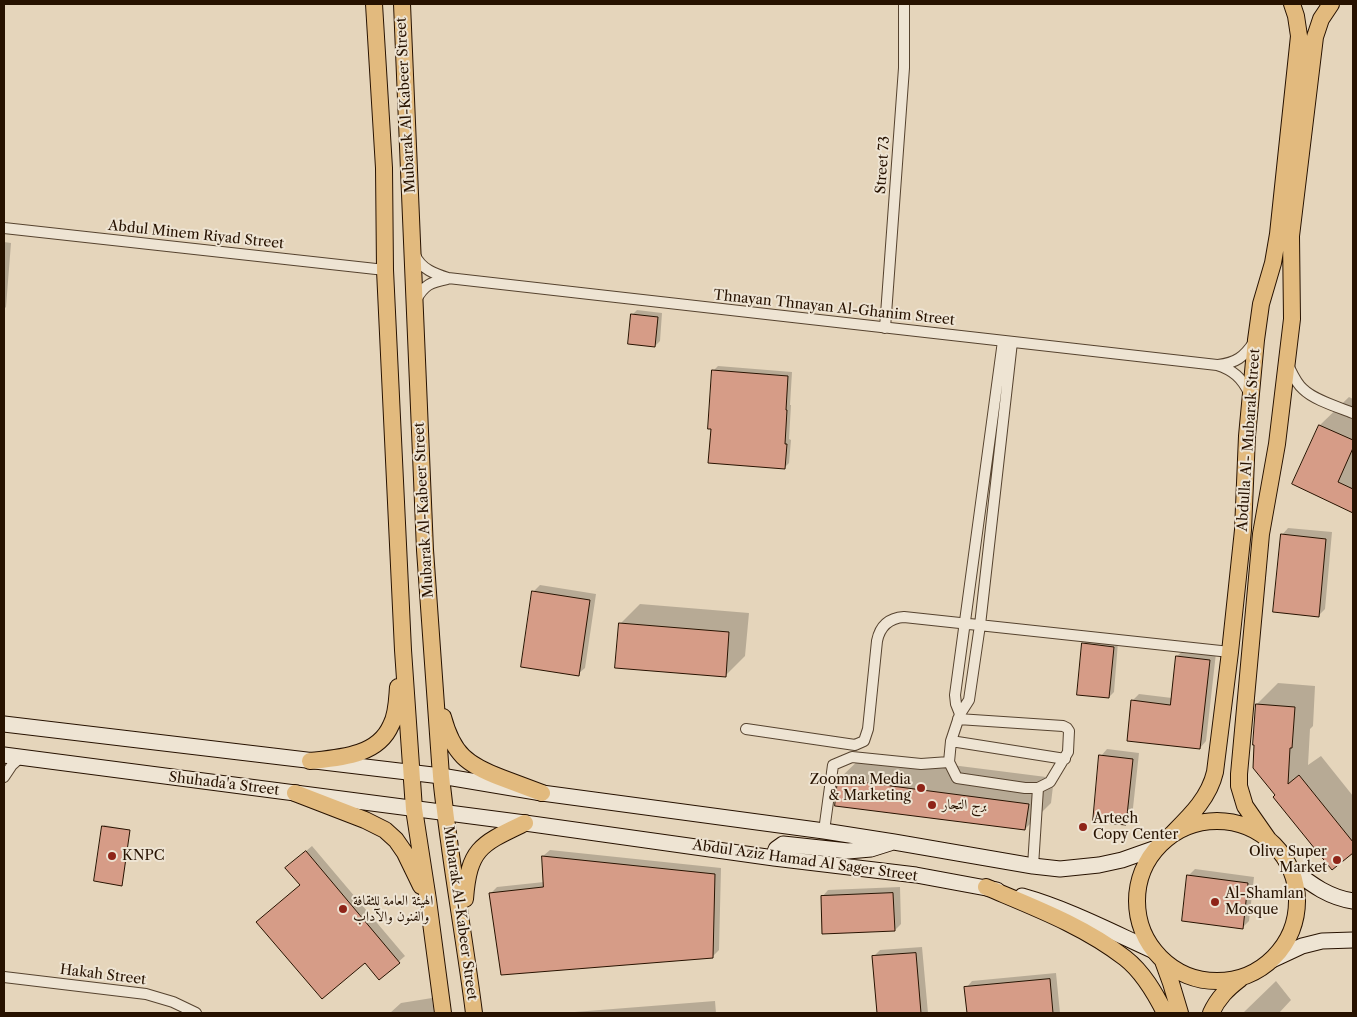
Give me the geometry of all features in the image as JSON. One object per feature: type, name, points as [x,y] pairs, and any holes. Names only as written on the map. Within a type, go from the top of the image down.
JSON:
[{"type":"main road","name":"Mubarak Al-Kabeer Street","points":[[374,4],[384,168],[385,270],[403,650],[411,772],[414,809],[443,1013]]},
{"type":"main road","name":"Mubarak Al-Kabeer Street","points":[[402,4],[425,550],[441,776],[474,1013]]},
{"type":"main road","name":"Abdulla Al- Mubarak Street","points":[[1172,834],[1200,804],[1213,782],[1230,652],[1243,530],[1245,458],[1256,340],[1261,304],[1273,263],[1278,234],[1298,46],[1296,16],[1292,4]]},
{"type":"main road","name":"Abdulla Al- Mubarak Street","points":[[1268,839],[1246,806],[1239,786],[1238,774],[1261,534],[1274,462],[1287,362],[1292,308],[1291,236],[1315,37],[1331,4]]},
{"type":"main road","points":[[384,168],[388,176],[396,179],[405,176],[409,168]]},
{"type":"main road","points":[[384,208],[388,200],[397,196],[406,199],[411,207]]},
{"type":"main road","points":[[1261,304],[1270,298],[1280,298],[1290,303],[1292,308]]},
{"type":"main road","points":[[1245,458],[1251,465],[1258,468],[1267,467],[1274,462]]},
{"type":"main road","points":[[310,761],[334,758],[366,750],[376,745],[385,736],[392,725],[394,717],[403,650]]},
{"type":"main road","points":[[435,686],[449,736],[466,760],[486,772],[542,793]]},
{"type":"main road","points":[[4,724],[441,776],[542,793],[824,831],[1060,869],[1099,866],[1156,848]]},
{"type":"main road","name":"Shuhada'a Street","points":[[4,755],[445,813]]},
{"type":"main road","points":[[295,793],[373,823],[390,834],[405,853],[428,900]]},
{"type":"main road","name":"Abdul Aziz Hamad Al Sager Street","points":[[445,813],[986,887],[1040,901],[1076,914],[1158,956]]},
{"type":"main road","points":[[1158,956],[1178,972],[1195,979],[1216,982],[1241,978],[1258,971],[1272,960],[1286,943],[1291,933],[1296,917],[1297,892],[1290,868],[1280,852],[1268,839],[1248,827],[1220,821],[1207,821],[1172,834],[1156,848],[1143,868],[1136,898],[1139,922],[1145,937],[1158,956],[1180,1013]]},
{"type":"main road","points":[[463,926],[467,879],[470,866],[476,854],[494,838],[525,823]]},
{"type":"main road","points":[[774,858],[776,849],[783,844],[848,851],[871,849],[894,842]]},
{"type":"main road","points":[[1290,868],[1316,888],[1353,901]]},
{"type":"main road","points":[[986,887],[1077,928],[1125,958],[1146,981],[1165,1013]]},
{"type":"main road","points":[[1272,960],[1302,946],[1322,941],[1353,940]]},
{"type":"main road","points":[[1211,1013],[1215,1003],[1241,978]]},
{"type":"street","name":"Street 73","points":[[885,328],[904,68],[904,4]]},
{"type":"street","name":"Abdul Minem Riyad Street","points":[[4,228],[385,270]]},
{"type":"street","name":"Thnayan Thnayan Al-Ghanim Street","points":[[413,251],[417,261],[424,268],[448,278],[1217,365],[1228,368],[1237,375],[1245,384],[1250,394]]},
{"type":"street","name":"Thnayan Thnayan Al-Ghanim Street","points":[[415,302],[425,286],[448,278]]},
{"type":"street","name":"Thnayan Thnayan Al-Ghanim Street","points":[[1217,365],[1228,364],[1239,359],[1248,352],[1256,340]]},
{"type":"street","points":[[959,716],[955,695],[1008,341]]},
{"type":"street","points":[[959,716],[1065,726],[1069,731],[1068,752],[1065,760],[1050,782],[1038,788],[1025,788],[957,778],[949,762],[951,741],[959,716],[969,700],[980,625],[1008,341]]},
{"type":"street","points":[[1287,362],[1294,377],[1303,389],[1315,397],[1353,413]]},
{"type":"street","points":[[746,729],[855,745],[864,741],[868,729],[878,633],[889,620],[896,617],[904,616],[1230,652]]},
{"type":"street","points":[[951,741],[1065,760]]},
{"type":"street","points":[[4,778],[12,765],[21,757]]},
{"type":"street","points":[[824,831],[833,765],[852,757],[921,764],[949,762]]},
{"type":"street","points":[[1033,866],[1038,788]]},
{"type":"street","name":"Hakah Street","points":[[4,977],[146,994],[172,1002],[196,1013]]},
{"type":"building","points":[[631,314],[658,317],[655,347],[628,344]]},
{"type":"building","points":[[712,370],[788,376],[785,469],[708,463],[711,429],[708,429]]},
{"type":"building","points":[[1319,425],[1353,440],[1353,448],[1338,482],[1353,489],[1353,513],[1292,484]]},
{"type":"building","points":[[1281,534],[1326,539],[1319,617],[1273,612]]},
{"type":"building","points":[[532,591],[590,600],[579,676],[521,667]]},
{"type":"building","points":[[619,623],[729,632],[726,677],[615,668]]},
{"type":"building","points":[[1082,643],[1114,647],[1109,698],[1077,695]]},
{"type":"building","points":[[1176,656],[1210,660],[1200,749],[1127,741],[1131,700],[1170,705]]},
{"type":"building","points":[[1256,704],[1295,707],[1288,784],[1299,775],[1353,842],[1353,853],[1332,870],[1273,797],[1275,795],[1253,768]]},
{"type":"building","points":[[1099,755],[1133,759],[1126,825],[1093,822]]},
{"type":"building","name":"برج التجار","points":[[838,779],[1029,804],[1025,830],[835,806]]},
{"type":"building","name":"KNPC","points":[[102,826],[130,830],[122,886],[94,881]]},
{"type":"building","points":[[306,851],[400,963],[379,980],[365,963],[322,999],[256,922],[300,885],[285,868]]},
{"type":"building","points":[[542,856],[715,874],[713,958],[501,975],[489,893],[543,887]]},
{"type":"building","name":"Al-Shamlan Mosque","points":[[1187,875],[1248,883],[1243,929],[1182,921]]},
{"type":"building","points":[[893,893],[895,931],[822,934],[821,896]]},
{"type":"building","points":[[916,953],[921,1013],[877,1013],[872,956]]},
{"type":"building","points":[[1050,979],[1053,1013],[967,1013],[964,987]]},
{"type":"place","name":"Zoomna Media & Marketing","points":[[921,788]]},
{"type":"place","name":"برج التجار","points":[[932,805]]},
{"type":"place","name":"Artech Copy Center","points":[[1083,827]]},
{"type":"place","name":"KNPC","points":[[112,856]]},
{"type":"place","name":"Olive Super Market","points":[[1337,860]]},
{"type":"place","name":"Al-Shamlan Mosque","points":[[1215,902]]},
{"type":"place","name":"الهيئة العامة للثقافة والفنون والآداب","points":[[343,909]]}]
